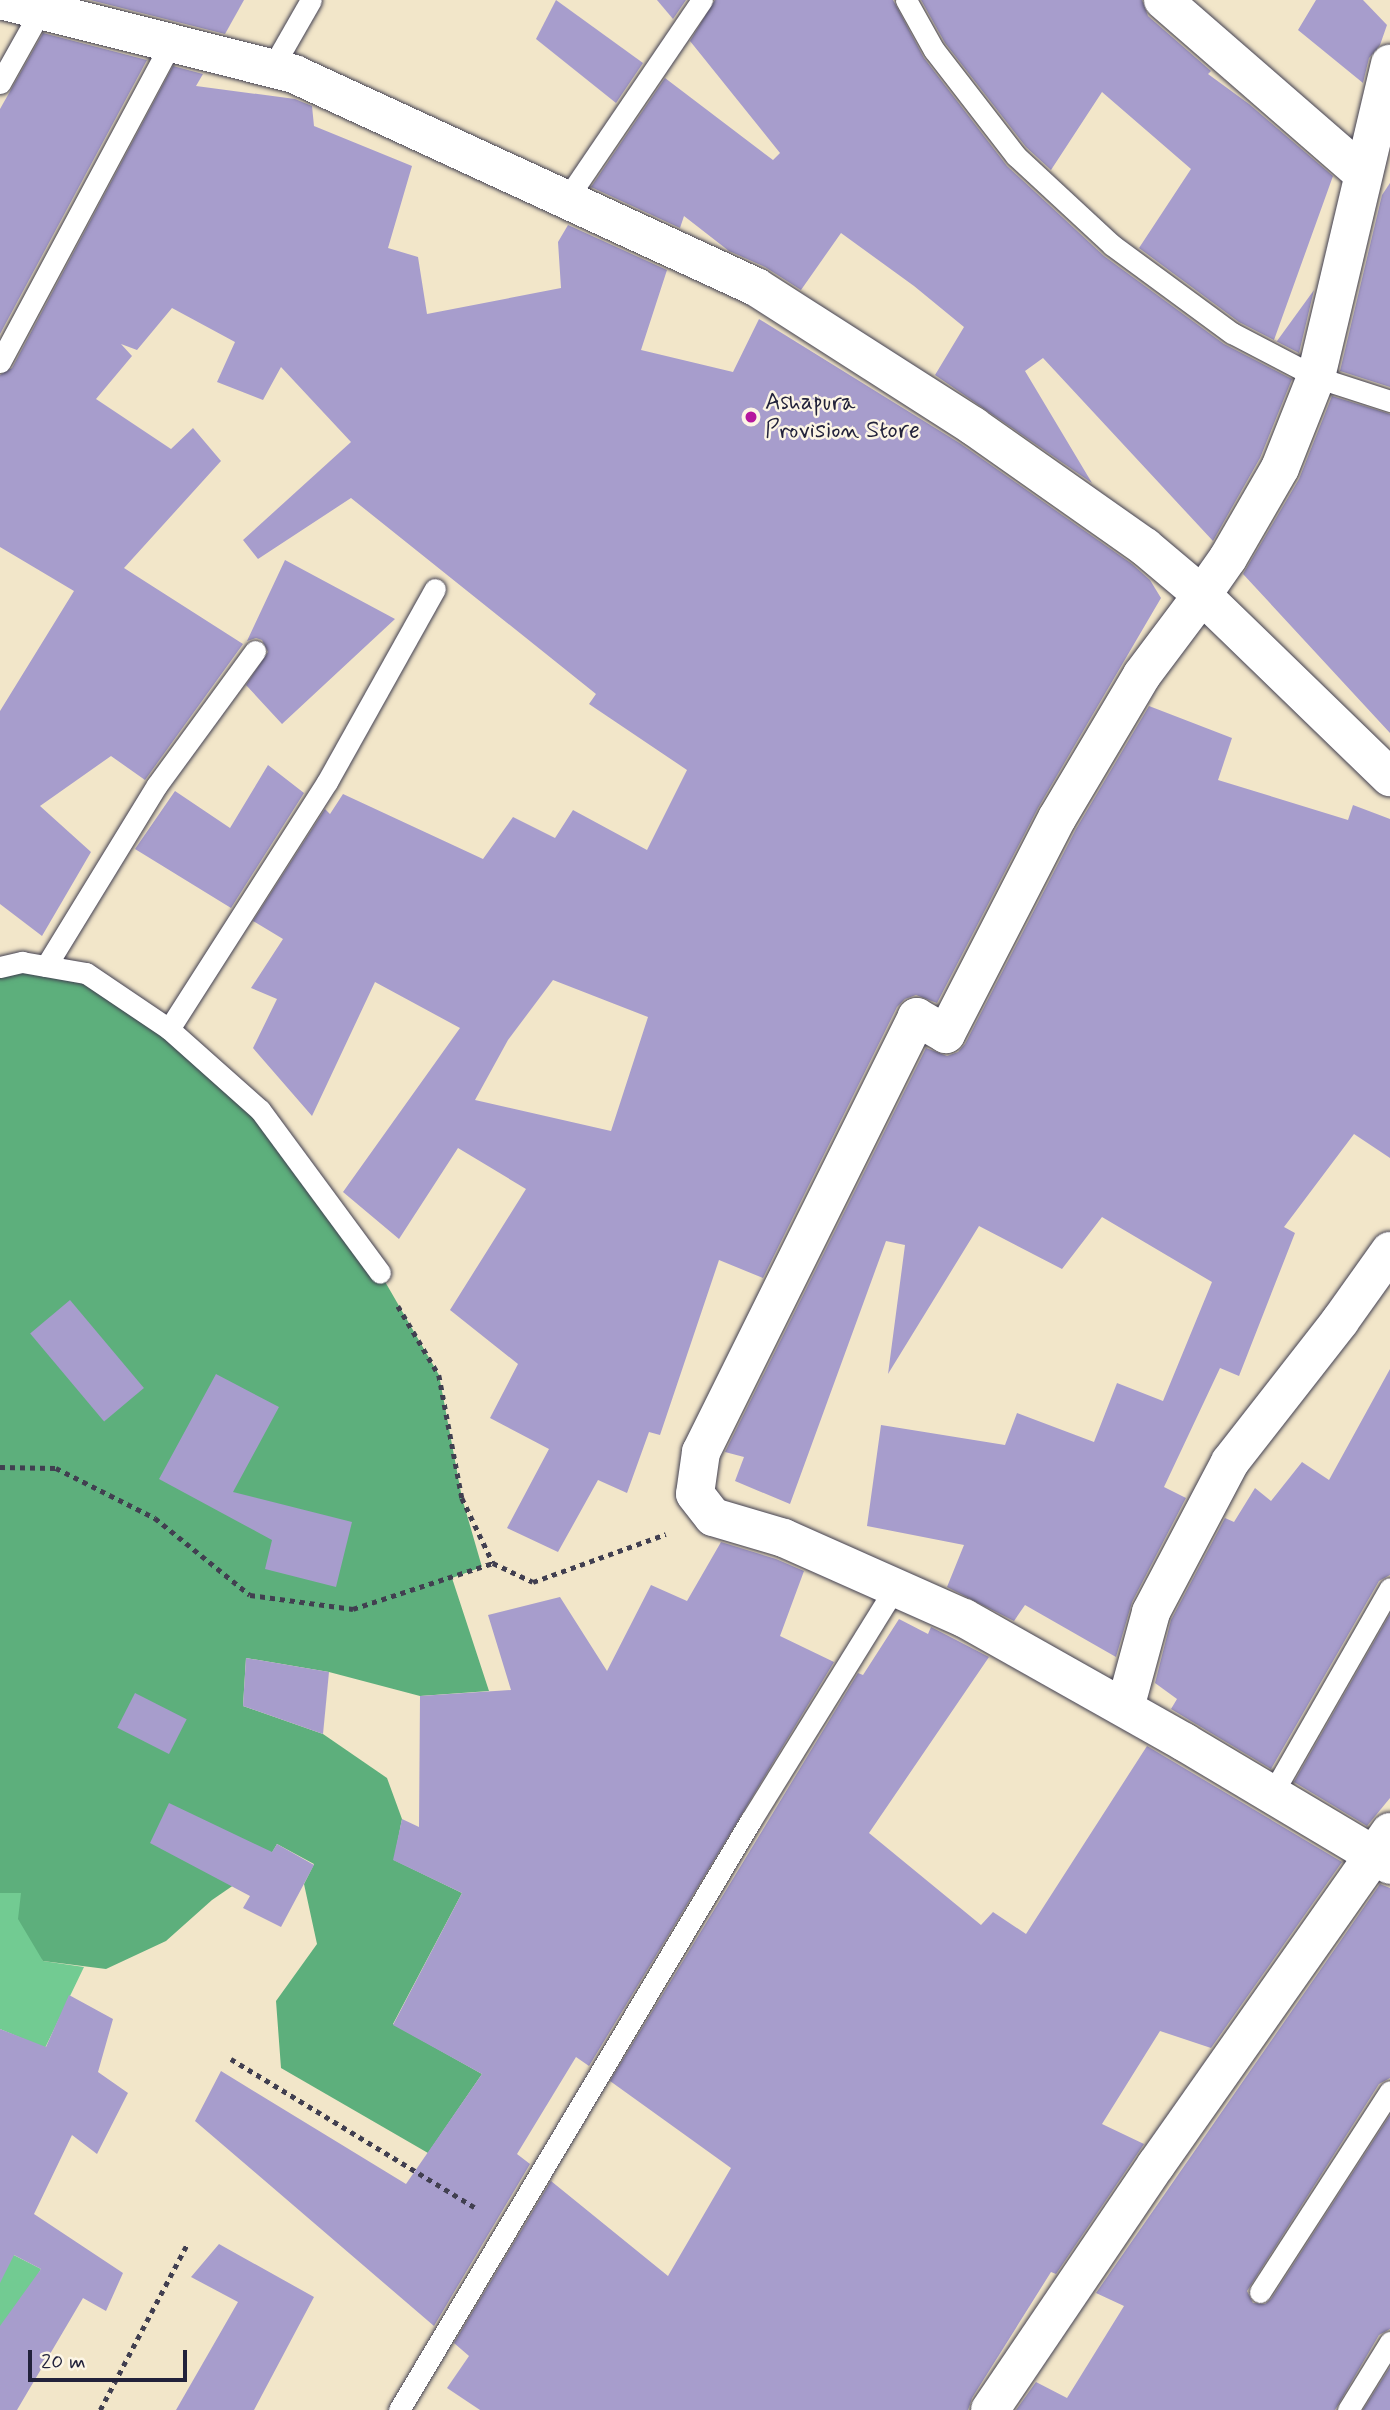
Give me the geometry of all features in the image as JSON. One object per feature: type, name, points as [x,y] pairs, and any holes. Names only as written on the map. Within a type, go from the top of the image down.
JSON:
[{"type":"street","points":[[0,0],[295,74],[756,286],[973,425],[1144,547],[1202,595],[1390,777]]},
{"type":"street","points":[[1163,0],[1363,173]]},
{"type":"street","points":[[990,2410],[1156,2165],[1385,1851],[1272,1794],[964,1618],[784,1538],[713,1517],[695,1494],[701,1452],[917,1017],[946,1034],[1057,818],[1142,675],[1228,558],[1280,468],[1316,377],[1390,64]]},
{"type":"street","points":[[1125,1708],[1151,1612],[1230,1462],[1340,1321],[1390,1251]]},
{"type":"lane","points":[[272,68],[311,0]]},
{"type":"lane","points":[[566,200],[702,0]]},
{"type":"lane","points":[[906,0],[934,50],[1016,156],[1112,245],[1232,333],[1316,377],[1390,401]]},
{"type":"lane","points":[[0,83],[41,10]]},
{"type":"lane","points":[[0,362],[171,43]]},
{"type":"lane","points":[[169,1029],[327,782],[435,589]]},
{"type":"lane","points":[[46,967],[157,785],[256,651]]},
{"type":"lane","points":[[0,967],[22,962],[86,973],[169,1029],[260,1110],[380,1273]]},
{"type":"lane","points":[[399,2410],[751,1820],[895,1588]]},
{"type":"lane","points":[[1272,1794],[1390,1588]]},
{"type":"lane","points":[[1260,2292],[1390,2091]]},
{"type":"lane","points":[[1348,2410],[1390,2342]]},
{"type":"path","points":[[380,1273],[439,1376],[462,1498],[492,1563],[533,1582],[713,1517]]},
{"type":"path","points":[[0,1467],[56,1468],[81,1480],[155,1518],[250,1595],[353,1609],[492,1563]]},
{"type":"path","points":[[231,2059],[508,2228]]},
{"type":"path","points":[[100,2410],[187,2244]]},
{"type":"green space","points":[[0,967],[86,973],[260,1110],[380,1273],[439,1375],[462,1498],[482,1567],[452,1578],[489,1691],[420,1696],[329,1672],[246,1658],[243,1706],[323,1734],[387,1778],[402,1819],[394,1860],[462,1893],[393,2024],[482,2074],[428,2153],[281,2068],[276,2001],[317,1944],[304,1884],[314,1864],[277,1844],[266,1863],[212,1900],[166,1941],[106,1969],[43,1961],[18,1919],[21,1893],[0,1893]]},
{"type":"green space","points":[[21,1892],[43,1961],[84,1967],[45,2048],[0,2029],[0,1893]]},
{"type":"green space","points":[[0,2248],[41,2269],[0,2340]]},
{"type":"building","points":[[90,0],[244,0],[225,34]]},
{"type":"building","points":[[556,0],[643,63],[616,103],[536,39]]},
{"type":"building","points":[[657,0],[686,0],[673,19]]},
{"type":"building","points":[[715,0],[893,0],[924,58],[1007,166],[1104,256],[1224,344],[1292,379],[1260,458],[1213,541],[1043,358],[1025,371],[1092,483],[935,375],[964,327],[914,286],[841,233],[801,290],[765,267],[729,251],[684,216],[680,228],[591,187],[665,78],[773,160],[780,153],[690,41]]},
{"type":"building","points":[[921,0],[1142,0],[1148,16],[1211,71],[1208,74],[1249,104],[1333,176],[1274,340],[1277,341],[1314,290],[1299,353],[1239,322],[1139,248],[1191,169],[1102,92],[1051,170],[1026,147],[945,43]]},
{"type":"building","points":[[1316,0],[1363,0],[1387,25],[1380,45],[1369,58],[1363,83],[1298,30]]},
{"type":"building","points":[[43,33],[147,60],[0,334],[0,109]]},
{"type":"building","points":[[173,66],[203,74],[196,86],[295,99],[312,106],[314,126],[412,166],[388,248],[418,257],[427,314],[561,288],[558,242],[568,225],[667,270],[641,350],[733,372],[759,319],[961,444],[1132,564],[1150,580],[1161,598],[1038,808],[937,1003],[916,995],[905,999],[897,1007],[763,1278],[719,1260],[660,1435],[649,1432],[627,1493],[598,1480],[558,1552],[507,1528],[549,1449],[490,1418],[518,1364],[450,1310],[526,1189],[458,1148],[399,1239],[343,1192],[460,1028],[375,982],[312,1116],[253,1048],[277,999],[251,988],[283,939],[253,921],[325,809],[330,814],[343,794],[483,859],[513,817],[555,838],[573,810],[647,850],[687,770],[589,704],[596,694],[351,498],[258,559],[243,540],[351,442],[281,367],[263,400],[217,382],[235,342],[172,308],[137,350],[121,344],[132,356],[96,399],[171,449],[193,428],[221,461],[124,568],[243,644],[145,780],[111,756],[40,806],[91,852],[42,936],[0,904],[0,711],[74,591],[0,547],[0,375],[12,368]],"holes":[[[553,980],[648,1017],[611,1131],[475,1100],[508,1040]]]},
{"type":"building","points":[[1390,183],[1390,387],[1340,371],[1382,195]]},
{"type":"building","points":[[1332,396],[1390,414],[1390,733],[1243,574],[1299,479]]},
{"type":"building","points":[[285,560],[395,619],[282,724],[246,685],[268,652],[262,640],[256,638],[247,641]]},
{"type":"building","points":[[1149,706],[1232,738],[1218,780],[1348,820],[1353,805],[1390,819],[1390,1158],[1354,1134],[1284,1227],[1295,1233],[1239,1376],[1220,1368],[1164,1487],[1186,1498],[1132,1602],[1116,1657],[1025,1605],[1014,1621],[947,1587],[964,1545],[867,1526],[881,1425],[1005,1445],[1017,1413],[1094,1442],[1117,1383],[1163,1401],[1212,1282],[1102,1217],[1062,1269],[979,1226],[888,1374],[905,1245],[886,1241],[790,1504],[735,1481],[744,1457],[725,1452],[926,1048],[947,1056],[958,1052],[965,1044],[1076,829]]},
{"type":"building","points":[[268,765],[304,793],[231,908],[135,849],[175,791],[230,828]]},
{"type":"building","points":[[70,1300],[144,1388],[104,1422],[30,1333]]},
{"type":"building","points":[[1390,1369],[1390,1575],[1379,1581],[1271,1769],[1171,1709],[1177,1699],[1155,1683],[1171,1620],[1225,1518],[1234,1522],[1255,1488],[1271,1501],[1302,1462],[1329,1480]]},
{"type":"building","points":[[216,1374],[279,1407],[233,1492],[352,1522],[336,1587],[265,1569],[272,1540],[159,1479]]},
{"type":"building","points":[[721,1542],[804,1571],[780,1636],[834,1662],[589,2066],[576,2057],[517,2154],[530,2164],[434,2326],[195,2121],[221,2071],[406,2184],[482,2074],[393,2025],[462,1893],[393,1860],[402,1819],[419,1827],[420,1696],[511,1690],[488,1615],[560,1597],[607,1671],[651,1585],[687,1601]]},
{"type":"building","points":[[1390,1614],[1390,1798],[1367,1826],[1294,1782]]},
{"type":"building","points":[[899,1619],[928,1634],[931,1627],[989,1657],[869,1833],[981,1925],[993,1912],[1026,1934],[1147,1746],[1342,1862],[1211,2048],[1160,2031],[1102,2124],[1144,2144],[1056,2274],[1051,2272],[972,2398],[968,2410],[480,2410],[447,2388],[469,2356],[454,2343],[551,2181],[668,2276],[731,2168],[610,2081],[858,1673],[863,1675]]},
{"type":"building","points":[[246,1658],[329,1672],[323,1734],[243,1706]]},
{"type":"building","points":[[135,1693],[187,1719],[169,1754],[117,1728]]},
{"type":"building","points":[[169,1803],[272,1852],[277,1844],[314,1865],[281,1927],[243,1908],[250,1896],[150,1843]]},
{"type":"building","points":[[1380,1884],[1390,1888],[1390,2078],[1379,2084],[1247,2291],[1253,2303],[1265,2304],[1271,2299],[1390,2115],[1390,2329],[1379,2335],[1335,2410],[1016,2410],[1036,2382],[1067,2398],[1124,2306],[1096,2293]]},
{"type":"building","points":[[69,1995],[113,2019],[98,2072],[128,2093],[97,2154],[72,2135],[34,2214],[123,2273],[106,2311],[83,2298],[17,2410],[0,2410],[0,2326],[41,2269],[14,2255],[0,2283],[0,2029],[46,2047]]},
{"type":"building","points":[[219,2244],[314,2297],[254,2410],[176,2410],[238,2302],[191,2277]]},
{"type":"building","points":[[1390,2367],[1390,2410],[1363,2410]]},
{"type":"place","name":"Ashapura Provision Store","points":[[751,417]]}]
